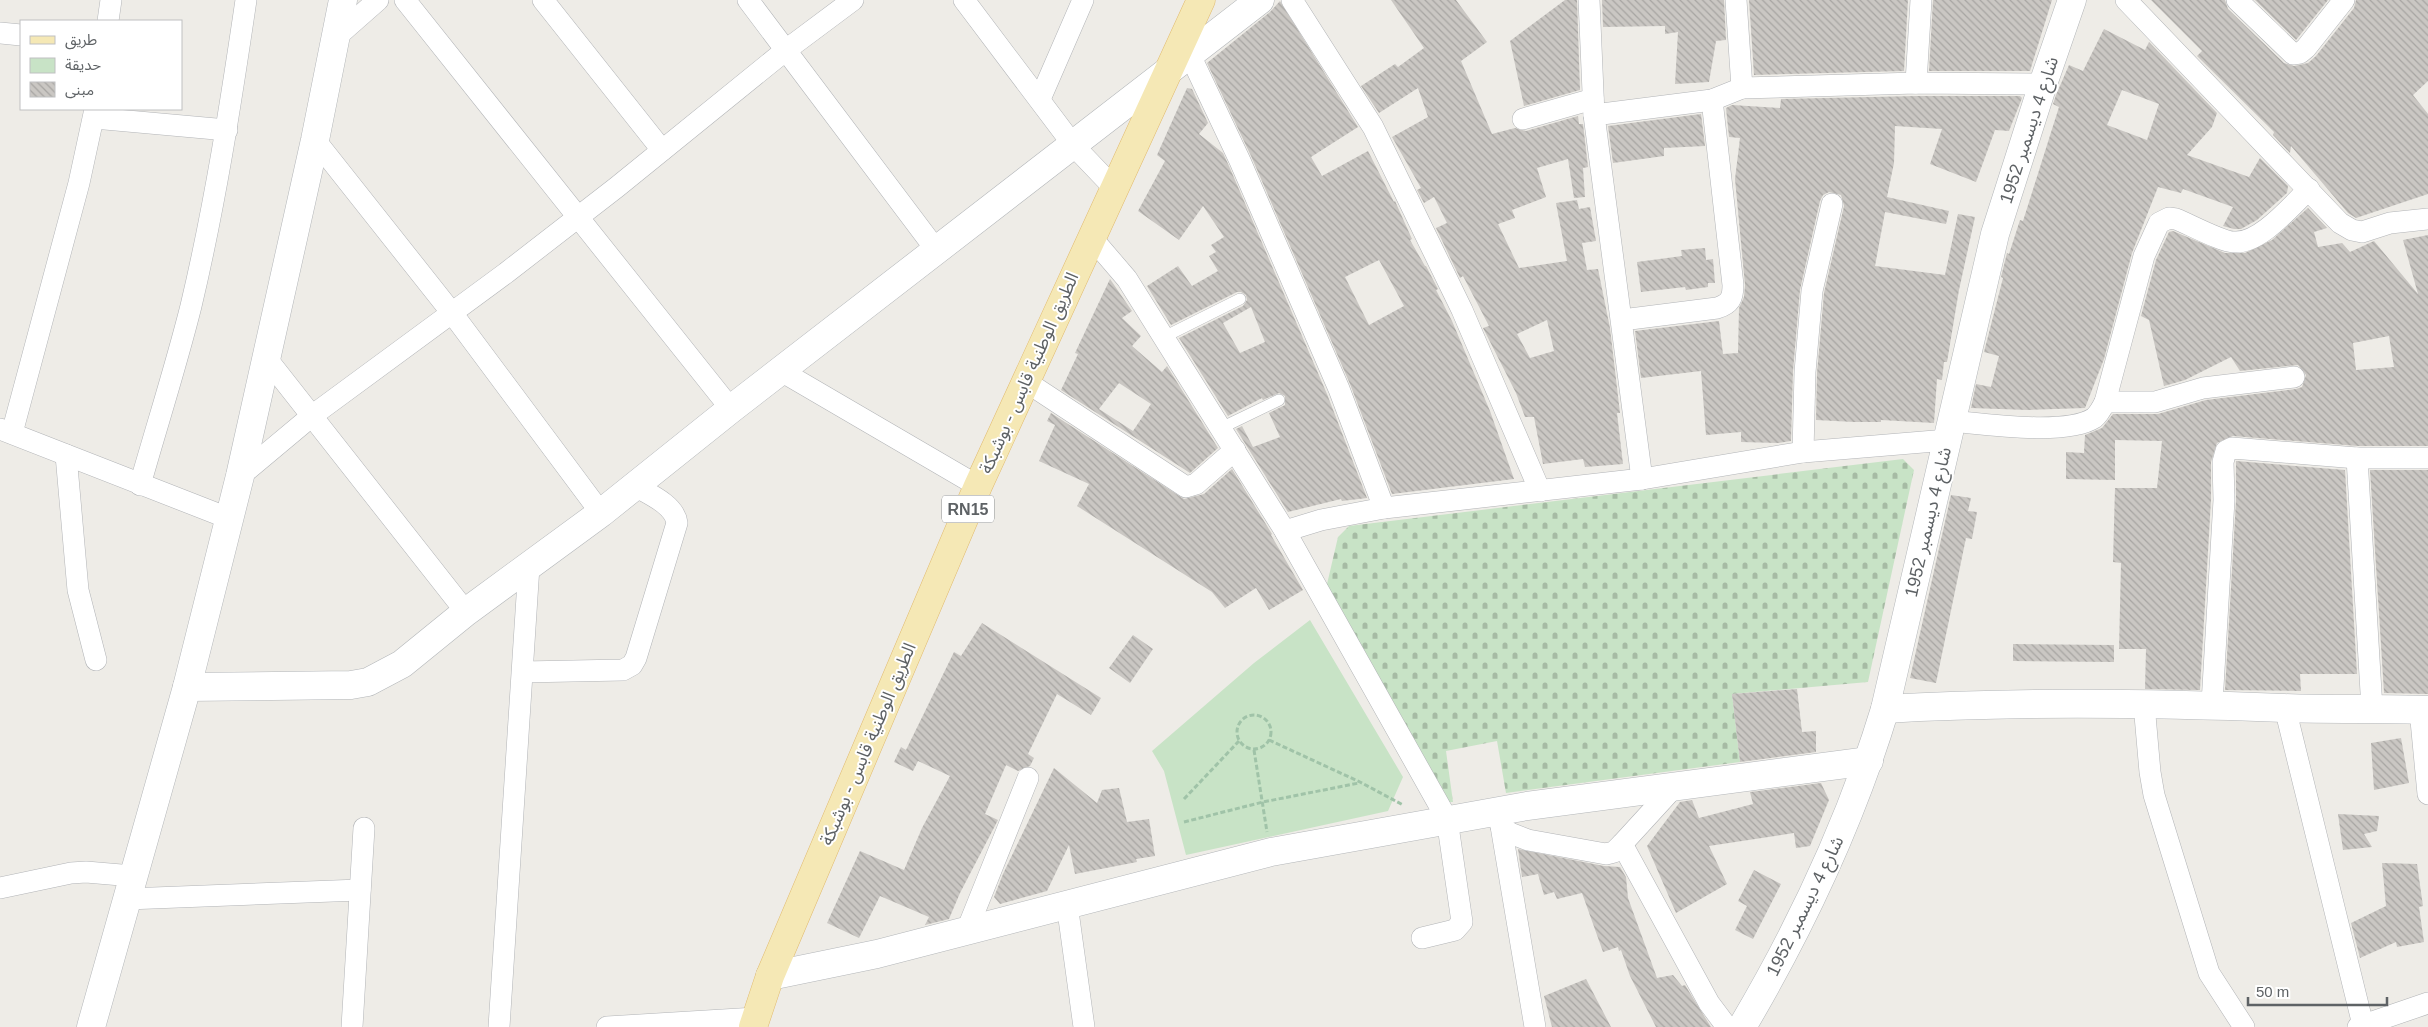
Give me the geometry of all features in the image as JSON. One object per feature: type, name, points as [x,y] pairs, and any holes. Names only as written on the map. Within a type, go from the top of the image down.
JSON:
[{"type":"main road","name":"الطريق الوطنية قابس - بوشبكة","points":[[754,1022],[770,976],[978,486],[1091,237],[1116,190],[1165,74],[1202,0]]},
{"type":"street","points":[[108,20],[111,0]]},
{"type":"street","points":[[140,485],[191,304],[227,130],[246,0]]},
{"type":"street","points":[[91,1027],[186,687],[240,476],[315,140],[343,0]]},
{"type":"street","points":[[336,37],[378,0]]},
{"type":"street","points":[[405,0],[731,409]]},
{"type":"street","points":[[543,0],[662,150]]},
{"type":"street","points":[[748,0],[937,251]]},
{"type":"street","points":[[240,476],[313,415],[578,217],[786,50],[853,0]]},
{"type":"street","points":[[964,0],[1074,146],[1116,190]]},
{"type":"street","points":[[1040,99],[1083,0]]},
{"type":"street","points":[[186,687],[368,682],[384,676],[402,664],[466,612],[601,513],[731,409],[1074,146],[1260,0]]},
{"type":"street","points":[[1292,0],[1373,127],[1462,310],[1540,491]]},
{"type":"street","points":[[1589,0],[1594,107],[1642,479]]},
{"type":"street","points":[[1736,0],[1742,88]]},
{"type":"street","points":[[1916,83],[1921,0]]},
{"type":"street","name":"شارع 4 ديسمبر 1952","points":[[1742,1027],[1778,963],[1833,852],[1869,761],[1885,709],[1995,234],[2042,84],[2072,0]]},
{"type":"street","points":[[2126,0],[2340,223],[2357,232],[2390,223],[2428,219]]},
{"type":"street","points":[[2237,0],[2293,54],[2300,53],[2306,48],[2344,0]]},
{"type":"street","points":[[0,33],[20,35]]},
{"type":"street","points":[[1190,54],[1240,161],[1339,389],[1384,508]]},
{"type":"street","points":[[1523,119],[1594,107],[1712,100],[1742,88],[1916,83],[2042,84]]},
{"type":"street","points":[[1622,320],[1718,308],[1731,300],[1733,284],[1712,100]]},
{"type":"street","points":[[227,130],[95,114],[79,183],[6,431],[228,518]]},
{"type":"street","points":[[315,140],[452,313],[601,513]]},
{"type":"street","points":[[1285,531],[1321,520],[1384,508],[1642,479],[1803,452],[1949,431],[2004,426],[2063,427],[2076,425],[2094,418],[2105,402],[2144,256],[2160,223],[2168,218],[2176,219],[2233,242],[2244,241],[2260,234],[2309,190]]},
{"type":"street","points":[[1803,452],[1805,372],[1812,292],[1832,204]]},
{"type":"street","points":[[1091,237],[1127,279],[1285,531],[1441,820],[1462,922],[1455,930],[1422,938]]},
{"type":"street","points":[[267,359],[313,415],[466,612]]},
{"type":"street","points":[[781,371],[978,486]]},
{"type":"street","points":[[2105,402],[2155,402],[2202,388],[2294,377]]},
{"type":"street","points":[[1025,382],[1186,487],[1196,484],[1235,450]]},
{"type":"street","points":[[2212,704],[2224,500],[2224,454],[2232,448],[2357,458],[2428,458]]},
{"type":"street","points":[[66,455],[78,590],[96,660]]},
{"type":"street","points":[[2357,458],[2372,709]]},
{"type":"street","points":[[522,672],[623,670],[632,665],[636,658],[677,523],[674,512],[635,486]]},
{"type":"street","points":[[1300,557],[1321,520]]},
{"type":"street","points":[[499,1027],[529,566]]},
{"type":"street","points":[[1885,709],[2009,703],[2212,704],[2285,708],[2424,710],[2428,794]]},
{"type":"street","points":[[2144,704],[2154,795],[2209,973],[2244,1027]]},
{"type":"street","points":[[2285,708],[2360,1026],[2428,1003]]},
{"type":"street","points":[[770,976],[877,954],[1271,852],[1441,820],[1500,818],[1676,785],[1869,761]]},
{"type":"street","points":[[967,930],[1028,778]]},
{"type":"street","points":[[1500,818],[1510,833],[1528,840],[1606,854],[1614,852],[1676,785]]},
{"type":"street","points":[[1500,818],[1535,1027]]},
{"type":"street","points":[[352,1027],[364,828]]},
{"type":"street","points":[[1622,844],[1709,1003],[1727,1027]]},
{"type":"street","points":[[0,888],[71,873],[86,872],[130,887],[360,890]]},
{"type":"street","points":[[1067,904],[1084,1027]]},
{"type":"street","points":[[607,1027],[754,1022]]},
{"type":"lane","points":[[1164,337],[1240,299]]},
{"type":"lane","points":[[1221,428],[1279,400]]},
{"type":"path","points":[[1253,714],[1262,717],[1269,724],[1272,731],[1266,745],[1254,750],[1243,746],[1239,741],[1236,730],[1239,722],[1245,717],[1253,714]]},
{"type":"path","points":[[1269,740],[1441,820]]},
{"type":"path","points":[[1184,799],[1239,741]]},
{"type":"path","points":[[1254,750],[1271,852]]},
{"type":"path","points":[[1184,822],[1263,802],[1360,782]]},
{"type":"green space","points":[[1903,459],[1914,470],[1868,682],[1732,694],[1740,762],[1506,793],[1497,741],[1446,751],[1453,802],[1447,802],[1324,597],[1338,537],[1349,526]]},
{"type":"green space","points":[[1310,620],[1403,777],[1388,811],[1186,855],[1164,771],[1152,751],[1254,663]]},
{"type":"building","points":[[1391,0],[1456,0],[1487,42],[1461,61],[1492,134],[1515,128],[1526,131],[1578,116],[1579,124],[1583,124],[1588,167],[1583,168],[1585,197],[1574,198],[1568,159],[1537,168],[1546,197],[1512,210],[1515,218],[1498,224],[1519,268],[1567,261],[1556,203],[1577,200],[1579,209],[1590,207],[1596,241],[1582,243],[1587,270],[1598,269],[1610,328],[1620,413],[1617,413],[1623,464],[1585,467],[1583,459],[1543,464],[1534,417],[1525,417],[1516,393],[1483,328],[1489,326],[1463,276],[1460,278],[1436,228],[1447,223],[1434,197],[1424,203],[1417,190],[1421,188],[1392,137],[1428,117],[1418,88],[1379,113],[1361,86],[1395,64],[1398,67],[1424,48]],"holes":[[[1547,320],[1554,351],[1530,358],[1517,334]]]},
{"type":"building","points":[[1565,0],[1577,0],[1580,90],[1524,106],[1510,41]]},
{"type":"building","points":[[1602,0],[1724,0],[1726,40],[1716,41],[1709,82],[1675,84],[1678,32],[1665,34],[1665,26],[1603,27]]},
{"type":"building","points":[[1749,0],[1908,0],[1904,71],[1754,75]]},
{"type":"building","points":[[1933,0],[2052,0],[2030,71],[1929,71]]},
{"type":"building","points":[[2151,0],[2225,0],[2228,9],[2284,63],[2294,66],[2308,63],[2316,56],[2354,8],[2356,0],[2428,0],[2428,81],[2413,95],[2428,114],[2428,194],[2356,218],[2348,213],[2291,146],[2290,153],[2273,135],[2274,132],[2197,56],[2202,51]]},
{"type":"building","points":[[2255,0],[2328,0],[2296,40]]},
{"type":"building","points":[[1280,1],[1358,127],[1311,157],[1322,176],[1368,151],[1395,201],[1412,239],[1410,240],[1438,289],[1436,290],[1452,321],[1490,411],[1514,479],[1392,494],[1350,384],[1251,156],[1207,63],[1270,12]],"holes":[[[1379,260],[1404,306],[1369,325],[1345,277]]]},
{"type":"building","points":[[2104,29],[2145,50],[2149,42],[2217,113],[2212,127],[2187,155],[2249,177],[2260,158],[2288,186],[2287,193],[2257,220],[2241,229],[2234,229],[2223,226],[2233,207],[2183,189],[2181,193],[2158,187],[2132,253],[2104,359],[2085,408],[2028,410],[1971,408],[1976,384],[1991,387],[1999,356],[1984,352],[2003,278],[2001,277],[2007,253],[2009,254],[2020,220],[2023,221],[2059,107],[2053,104],[2069,65],[2083,71]],"holes":[[[2122,90],[2159,104],[2147,140],[2107,125]]]},
{"type":"building","points":[[1187,88],[1192,89],[1208,123],[1199,134],[1223,153],[1229,166],[1327,394],[1367,498],[1342,501],[1341,499],[1288,512],[1236,429],[1242,426],[1253,447],[1280,437],[1269,413],[1285,405],[1285,396],[1279,393],[1263,400],[1262,398],[1228,416],[1179,338],[1243,306],[1247,300],[1246,295],[1237,292],[1171,325],[1147,286],[1178,266],[1192,286],[1218,271],[1209,256],[1216,252],[1211,245],[1224,237],[1203,206],[1179,240],[1138,211],[1165,161],[1157,155]],"holes":[[[1251,307],[1265,342],[1240,353],[1223,323]]]},
{"type":"building","points":[[2020,96],[2022,98],[2009,131],[1995,130],[1976,182],[1930,164],[1942,129],[1895,126],[1894,163],[1887,197],[1949,211],[1946,224],[1885,212],[1875,266],[1945,275],[1958,214],[1975,217],[1959,290],[1947,362],[1944,362],[1942,380],[1937,379],[1934,423],[1881,420],[1881,422],[1854,422],[1816,420],[1817,373],[1824,293],[1844,206],[1841,195],[1829,192],[1823,195],[1820,201],[1800,290],[1793,371],[1791,441],[1778,443],[1741,442],[1741,432],[1706,435],[1701,371],[1641,378],[1635,331],[1719,321],[1723,354],[1738,353],[1739,308],[1744,297],[1745,285],[1735,179],[1740,138],[1729,137],[1726,108],[1732,105],[1780,108],[1781,99]]},
{"type":"building","points":[[1701,114],[1705,146],[1664,148],[1664,156],[1613,163],[1608,126]]},
{"type":"building","points":[[2308,208],[2327,228],[2314,232],[2318,247],[2342,243],[2350,252],[2374,241],[2418,294],[2403,240],[2428,235],[2428,446],[2358,446],[2233,436],[2217,443],[2211,462],[2211,500],[2200,690],[2145,689],[2146,649],[2119,649],[2121,563],[2113,562],[2115,488],[2157,488],[2162,441],[2115,440],[2115,480],[2066,479],[2066,452],[2084,453],[2085,435],[2102,428],[2113,414],[2158,414],[2206,400],[2302,387],[2306,375],[2298,365],[2240,371],[2231,357],[2185,380],[2164,386],[2149,320],[2141,316],[2156,260],[2169,232],[2173,231],[2225,253],[2245,253],[2272,240]],"holes":[[[2389,336],[2394,367],[2356,370],[2353,343]]]},
{"type":"building","points":[[1705,248],[1706,260],[1713,259],[1715,283],[1708,283],[1708,287],[1686,290],[1685,287],[1641,292],[1637,262],[1682,256],[1681,250]]},
{"type":"building","points":[[1110,279],[1132,311],[1122,318],[1141,336],[1132,346],[1162,372],[1167,366],[1218,448],[1190,473],[1061,390],[1078,354],[1075,353]],"holes":[[[1119,383],[1151,404],[1133,431],[1099,409]]]},
{"type":"building","points":[[1051,413],[1184,499],[1204,494],[1232,469],[1272,534],[1303,590],[1269,610],[1256,588],[1225,608],[1212,592],[1077,506],[1089,484],[1039,461],[1055,425],[1047,421]]},
{"type":"building","points":[[2236,461],[2345,470],[2357,674],[2300,674],[2301,691],[2225,690],[2236,501]]},
{"type":"building","points":[[2370,470],[2428,470],[2428,694],[2384,693]]},
{"type":"building","points":[[1951,495],[1971,498],[1968,511],[1977,512],[1972,539],[1966,538],[1936,683],[1910,678]]},
{"type":"building","points":[[982,623],[1101,698],[1091,715],[1057,694],[1028,754],[1034,758],[1030,766],[1018,771],[1006,765],[985,814],[998,820],[960,893],[949,919],[925,925],[929,917],[880,896],[859,938],[827,923],[860,851],[904,870],[922,828],[950,776],[918,761],[913,771],[894,762],[901,747],[906,750],[954,652],[961,656]]},
{"type":"building","points":[[1133,635],[1153,649],[1130,683],[1109,668]]},
{"type":"building","points":[[2013,644],[2114,645],[2114,662],[2013,661]]},
{"type":"building","points":[[1797,689],[1802,732],[1816,731],[1816,752],[1740,762],[1732,694]]},
{"type":"building","points":[[2401,738],[2409,783],[2374,790],[2371,743]]},
{"type":"building","points":[[1054,768],[1097,803],[1102,790],[1119,788],[1127,822],[1149,819],[1155,856],[1136,859],[1137,862],[1075,874],[1069,845],[1047,891],[1000,904],[994,897],[1003,874]]},
{"type":"building","points":[[1821,783],[1829,800],[1810,846],[1796,848],[1794,833],[1709,846],[1727,884],[1676,913],[1647,846],[1680,802],[1692,800],[1699,818],[1753,804],[1750,792]]},
{"type":"building","points":[[2338,814],[2379,816],[2377,831],[2364,834],[2372,847],[2343,850]]},
{"type":"building","points":[[1518,849],[1604,866],[1620,867],[1626,877],[1628,898],[1657,978],[1673,975],[1682,986],[1685,985],[1711,1027],[1656,1027],[1630,976],[1621,950],[1619,951],[1618,947],[1603,952],[1582,893],[1557,899],[1554,892],[1544,895],[1538,874],[1522,877]]},
{"type":"building","points":[[2382,863],[2417,864],[2423,906],[2419,907],[2424,942],[2397,947],[2396,942],[2360,958],[2351,923],[2386,906]]},
{"type":"building","points":[[1754,870],[1781,884],[1753,939],[1735,930],[1747,906],[1738,901]]},
{"type":"building","points":[[1586,979],[1611,1027],[1552,1027],[1544,996]]}]
